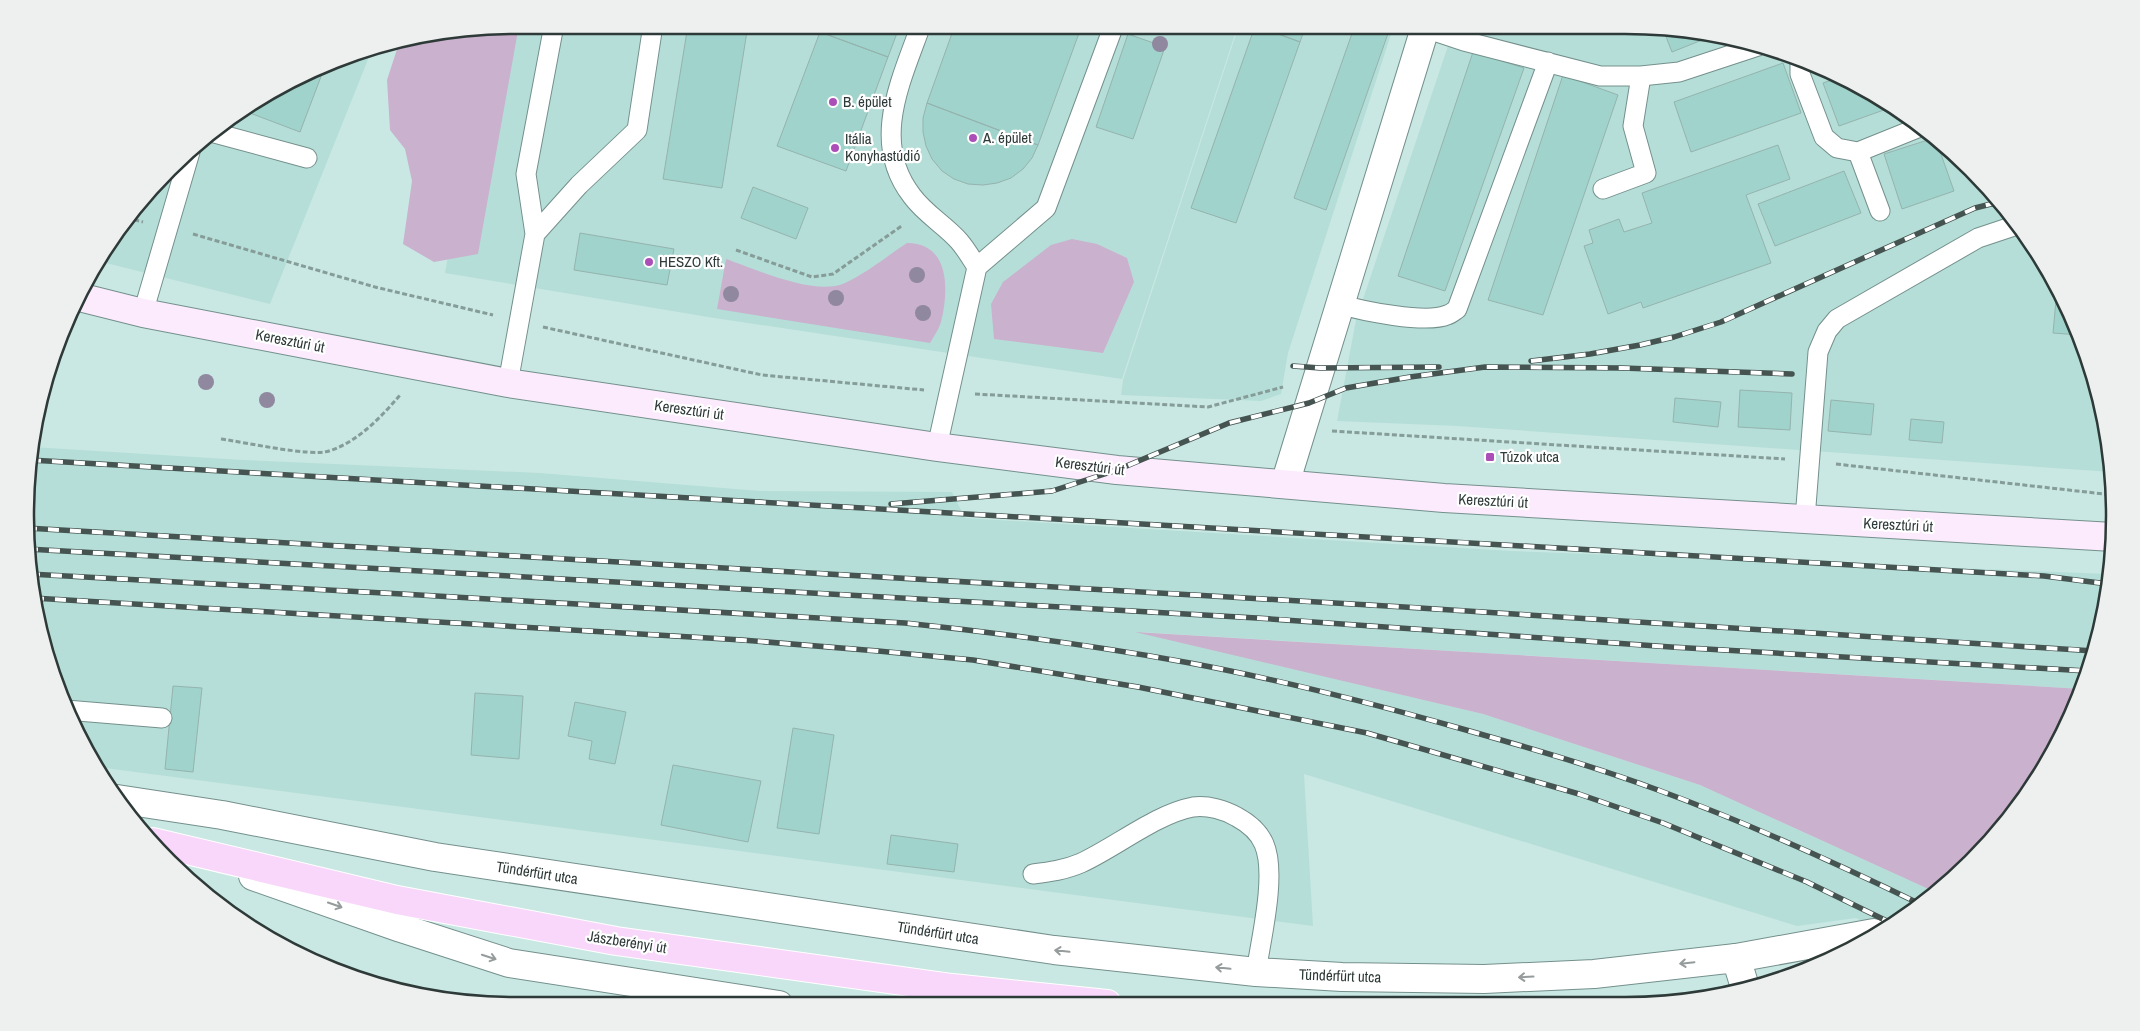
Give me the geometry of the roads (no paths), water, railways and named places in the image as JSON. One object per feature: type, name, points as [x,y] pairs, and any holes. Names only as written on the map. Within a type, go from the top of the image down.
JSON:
[{"type":"main road","name":"Keresztúri út","points":[[85,298],[143,313],[508,383],[937,447],[1117,470],[1444,498],[2105,537]]},
{"type":"main road","name":"Jászberényi út","points":[[165,845],[397,900],[616,941],[952,988],[1039,997]]},
{"type":"street","points":[[1285,484],[1407,81],[1431,34]]},
{"type":"street","name":"Tündérfürt utca","points":[[127,800],[222,814],[465,862],[1054,950],[1256,972],[1342,977],[1484,979],[1594,974],[1736,958]]},
{"type":"street","points":[[165,846],[401,928],[509,963],[644,995],[671,997]]},
{"type":"street","points":[[1744,982],[1736,958],[1861,935]]},
{"type":"lane","points":[[508,383],[535,234],[526,174],[552,34]]},
{"type":"lane","points":[[535,234],[578,185],[636,130],[652,34]]},
{"type":"lane","points":[[918,34],[898,90],[891,117],[891,145],[898,172],[912,196],[959,240],[977,266]]},
{"type":"lane","points":[[937,447],[947,393],[977,266],[1046,208],[1111,34]]},
{"type":"lane","points":[[1448,34],[1464,41],[1600,76],[1642,76],[1679,72],[1747,50]]},
{"type":"lane","points":[[1339,304],[1363,311],[1428,318],[1447,316],[1457,309],[1548,62]]},
{"type":"lane","points":[[1800,67],[1800,74],[1824,137],[1837,148],[1858,152],[1913,130]]},
{"type":"lane","points":[[1603,188],[1646,173],[1633,126],[1642,76]]},
{"type":"lane","points":[[220,134],[307,158]]},
{"type":"lane","points":[[1858,152],[1880,211]]},
{"type":"lane","points":[[143,313],[187,164]]},
{"type":"lane","points":[[1805,519],[1808,461],[1818,352],[1827,331],[1838,318],[1978,238],[2011,227]]},
{"type":"lane","points":[[75,711],[162,718]]},
{"type":"lane","points":[[1033,874],[1056,871],[1080,864],[1172,813],[1194,807],[1208,807],[1228,812],[1257,832],[1264,844],[1268,860],[1269,876],[1256,972]]},
{"type":"railway","points":[[1531,361],[1590,354],[1640,345],[1674,337],[1721,322],[1975,208],[1992,204]]},
{"type":"railway","points":[[1293,366],[1320,368],[1439,367]]},
{"type":"railway","points":[[891,504],[1052,491],[1117,470],[1229,423],[1309,403],[1346,388],[1410,377],[1485,367],[1622,368],[1792,374]]},
{"type":"railway","points":[[37,460],[2044,576],[2101,583]]},
{"type":"railway","points":[[34,528],[1404,607],[2087,651]]},
{"type":"railway","points":[[35,549],[1257,618],[1671,647],[2081,671]]},
{"type":"railway","points":[[38,574],[905,623],[1048,640],[1190,663],[1292,684],[1359,701],[1484,735],[1634,781],[1758,830],[1914,901]]},
{"type":"railway","points":[[41,598],[742,640],[973,660],[1138,687],[1367,733],[1579,794],[1663,823],[1807,882],[1885,920]]},
{"type":"place","name":"B. épület","points":[[833,102]]},
{"type":"place","name":"A. épület","points":[[973,138]]},
{"type":"place","name":"Itália Konyhastúdió","points":[[835,148]]},
{"type":"place","name":"HESZO Kft.","points":[[649,262]]},
{"type":"place","name":"Túzok utca","points":[[1490,457]]}]
